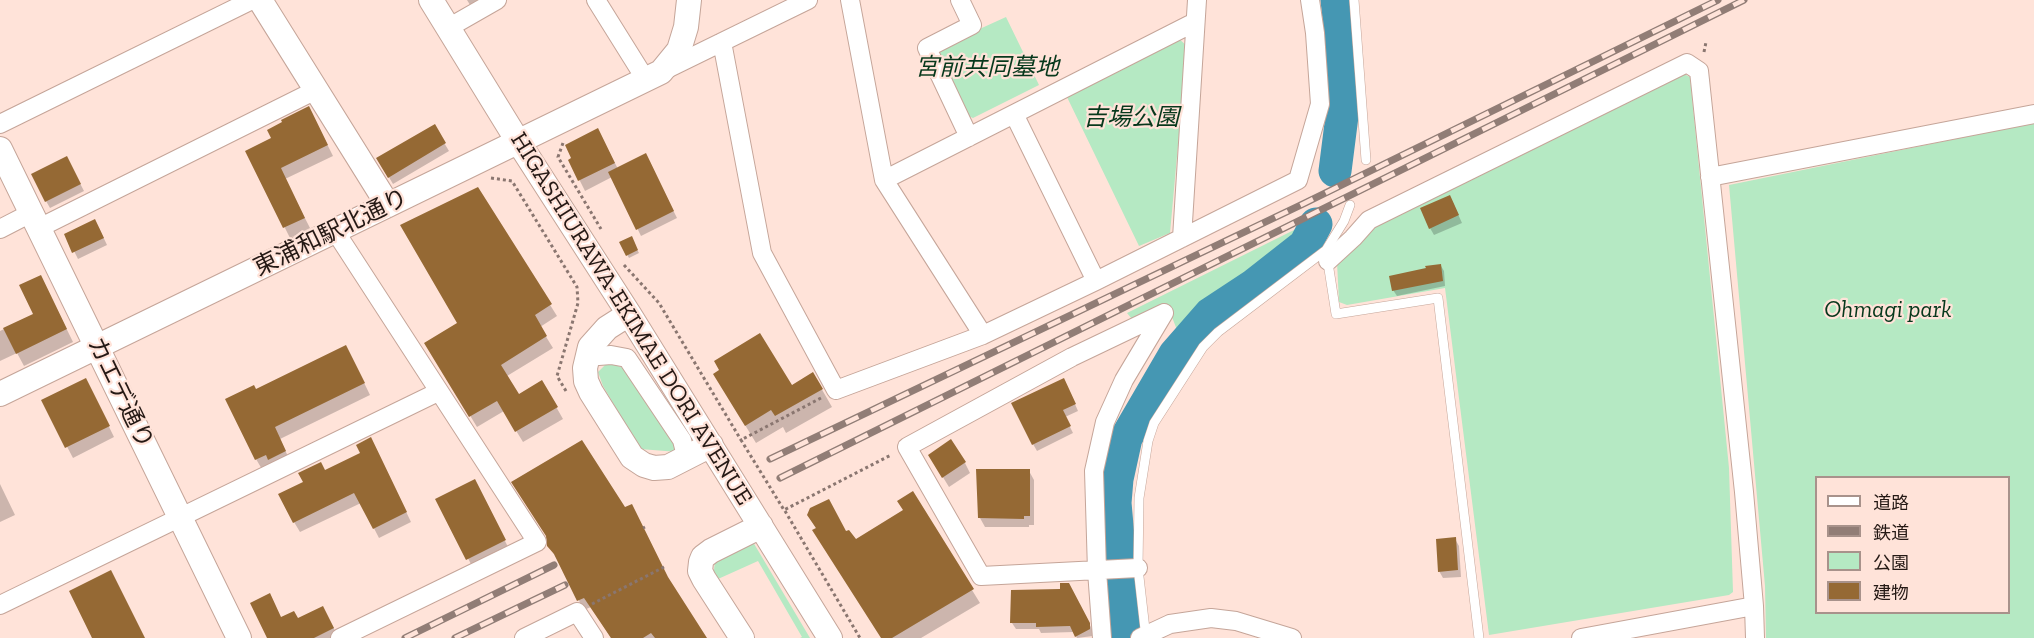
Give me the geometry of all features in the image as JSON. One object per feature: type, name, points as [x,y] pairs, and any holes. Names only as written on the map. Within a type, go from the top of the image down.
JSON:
[{"type":"street","points":[[0,124],[252,0]]},
{"type":"street","points":[[260,0],[388,205]]},
{"type":"street","name":"HIGASHIURAWA-EKIMAE DORI AVENUE","points":[[431,0],[830,638]]},
{"type":"street","points":[[448,28],[497,0]]},
{"type":"street","points":[[596,0],[654,76]]},
{"type":"street","points":[[654,76],[679,50],[686,27],[689,0]]},
{"type":"street","points":[[654,76],[808,0]]},
{"type":"street","points":[[850,0],[884,180],[983,335]]},
{"type":"street","points":[[960,0],[972,25],[927,48],[969,137]]},
{"type":"street","points":[[1182,238],[1197,0]]},
{"type":"street","points":[[722,42],[762,254],[836,390],[983,335],[1298,180],[1320,104],[1316,33],[1310,0]]},
{"type":"street","points":[[884,180],[1195,22]]},
{"type":"street","points":[[1327,255],[1353,238],[1369,220],[1687,63],[1699,71],[1754,606],[1755,638]]},
{"type":"street","name":"東浦和駅北通り","points":[[0,394],[654,76]]},
{"type":"street","points":[[0,229],[35,221],[316,90]]},
{"type":"street","points":[[1014,114],[1096,281]]},
{"type":"street","points":[[1710,177],[2034,114]]},
{"type":"street","name":"カエデ通り","points":[[0,149],[239,638]]},
{"type":"street","points":[[335,231],[537,542],[340,638]]},
{"type":"street","points":[[1102,638],[1097,571],[1094,471],[1105,422],[1124,380],[1164,313],[1051,368],[907,447],[981,576],[1097,571],[1138,568]]},
{"type":"street","points":[[629,314],[597,337],[590,346],[585,368],[586,381],[591,392],[632,457],[644,465],[654,468],[668,467],[711,445]]},
{"type":"street","points":[[586,357],[611,355],[627,358],[682,440],[685,452],[682,461]]},
{"type":"street","points":[[0,605],[438,392]]},
{"type":"street","points":[[742,638],[704,579],[700,571],[701,562],[703,557],[711,551],[761,526]]},
{"type":"street","points":[[1581,638],[1754,606]]},
{"type":"street","points":[[524,638],[577,612],[594,638]]},
{"type":"street","points":[[1144,637],[1170,624],[1212,618],[1236,621],[1292,638]]},
{"type":"lane","points":[[1354,0],[1366,160]]},
{"type":"lane","points":[[1144,637],[1138,568],[1141,479],[1154,423],[1184,376],[1211,340],[1327,255],[1350,205]]},
{"type":"lane","points":[[1327,255],[1336,314],[1438,298],[1479,638]]},
{"type":"path","points":[[564,139],[558,157],[604,234]]},
{"type":"path","points":[[483,177],[512,181],[577,287],[578,303],[557,376],[569,396]]},
{"type":"path","points":[[622,263],[659,303],[860,638]]},
{"type":"path","points":[[741,440],[836,390]]},
{"type":"path","points":[[784,510],[907,447]]},
{"type":"path","points":[[577,612],[666,566]]},
{"type":"green space","name":"宮前共同墓地","points":[[1006,17],[1039,85],[973,118],[966,115],[937,56],[940,47]]},
{"type":"green space","name":"吉場公園","points":[[1178,38],[1187,46],[1170,233],[1139,246],[1066,95]]},
{"type":"green space","points":[[1684,74],[1690,77],[1729,468],[1733,592],[1729,595],[1489,635],[1445,288],[1347,305],[1339,302],[1337,262],[1381,222]]},
{"type":"green space","name":"Ohmagi park","points":[[2034,123],[2034,638],[1766,638],[1765,586],[1729,185]]},
{"type":"green space","points":[[1296,229],[1294,237],[1267,259],[1225,286],[1186,319],[1177,330],[1167,304],[1132,319],[1127,313]]},
{"type":"green space","points":[[613,364],[633,372],[673,436],[678,452],[640,449],[603,386],[598,372],[605,365]]},
{"type":"green space","points":[[753,542],[810,638],[800,638],[802,637],[758,561],[718,579],[713,579],[715,561]]},
{"type":"building","points":[[309,106],[328,145],[281,168],[305,218],[283,228],[245,151],[271,138],[267,130],[282,122],[281,120]]},
{"type":"building","points":[[435,124],[446,143],[388,178],[376,158]]},
{"type":"building","points":[[598,128],[615,163],[578,181],[568,160],[571,158],[565,145]]},
{"type":"building","points":[[646,153],[674,211],[636,230],[608,172]]},
{"type":"building","points":[[67,156],[81,184],[45,202],[31,174]]},
{"type":"building","points":[[478,187],[552,304],[535,315],[547,336],[501,365],[519,394],[542,380],[558,407],[515,432],[497,401],[469,417],[424,343],[457,323],[400,225]]},
{"type":"building","points":[[1450,195],[1459,215],[1429,229],[1420,208]]},
{"type":"building","points":[[95,219],[104,238],[72,253],[64,234]]},
{"type":"building","points":[[632,236],[638,250],[626,256],[619,242]]},
{"type":"building","points":[[1441,264],[1443,281],[1392,291],[1389,276]]},
{"type":"building","points":[[41,275],[67,329],[16,354],[3,328],[33,314],[19,285]]},
{"type":"building","points":[[760,333],[792,385],[813,372],[823,389],[775,416],[771,410],[745,426],[713,374],[719,370],[714,361]]},
{"type":"building","points":[[346,345],[365,383],[275,427],[286,451],[268,460],[266,455],[255,460],[225,399],[254,385],[256,389]]},
{"type":"building","points":[[86,378],[110,426],[65,448],[41,400]]},
{"type":"building","points":[[1064,378],[1076,404],[1063,410],[1071,426],[1032,445],[1011,403]]},
{"type":"building","points":[[371,437],[407,512],[373,529],[354,493],[293,523],[278,494],[303,482],[298,473],[321,462],[325,470],[360,453],[356,445]]},
{"type":"building","points":[[951,439],[966,462],[942,478],[928,455]]},
{"type":"building","points":[[582,440],[625,507],[632,504],[668,577],[707,638],[655,638],[651,633],[643,638],[611,638],[584,598],[577,601],[554,554],[547,546],[546,536],[511,482]]},
{"type":"building","points":[[976,469],[1030,469],[1030,516],[1024,516],[1024,519],[978,518]]},
{"type":"building","points":[[475,479],[506,540],[466,560],[435,499]]},
{"type":"building","points":[[913,491],[974,589],[892,638],[881,638],[812,530],[816,528],[807,515],[810,508],[829,499],[846,531],[849,530],[856,539],[903,510],[897,501]]},
{"type":"building","points":[[1456,537],[1458,570],[1438,572],[1436,539]]},
{"type":"building","points":[[111,570],[145,638],[92,638],[69,591]]},
{"type":"building","points":[[1060,583],[1069,583],[1090,623],[1090,629],[1075,637],[1070,626],[1036,627],[1036,623],[1010,623],[1011,590],[1060,589]]},
{"type":"building","points":[[270,593],[281,617],[294,611],[298,618],[323,606],[334,628],[314,638],[267,638],[250,603]]},
{"type":"waterway","points":[[1335,171],[1343,108],[1341,38],[1337,0]]},
{"type":"waterway","points":[[1127,638],[1115,503],[1117,479],[1126,438],[1175,354],[1210,314],[1254,285],[1305,245],[1316,224]]},
{"type":"railway","points":[[770,459],[1305,203],[1718,0]]},
{"type":"railway","points":[[780,478],[1744,0]]},
{"type":"railway","points":[[405,638],[554,565]]},
{"type":"railway","points":[[455,638],[565,585]]}]
